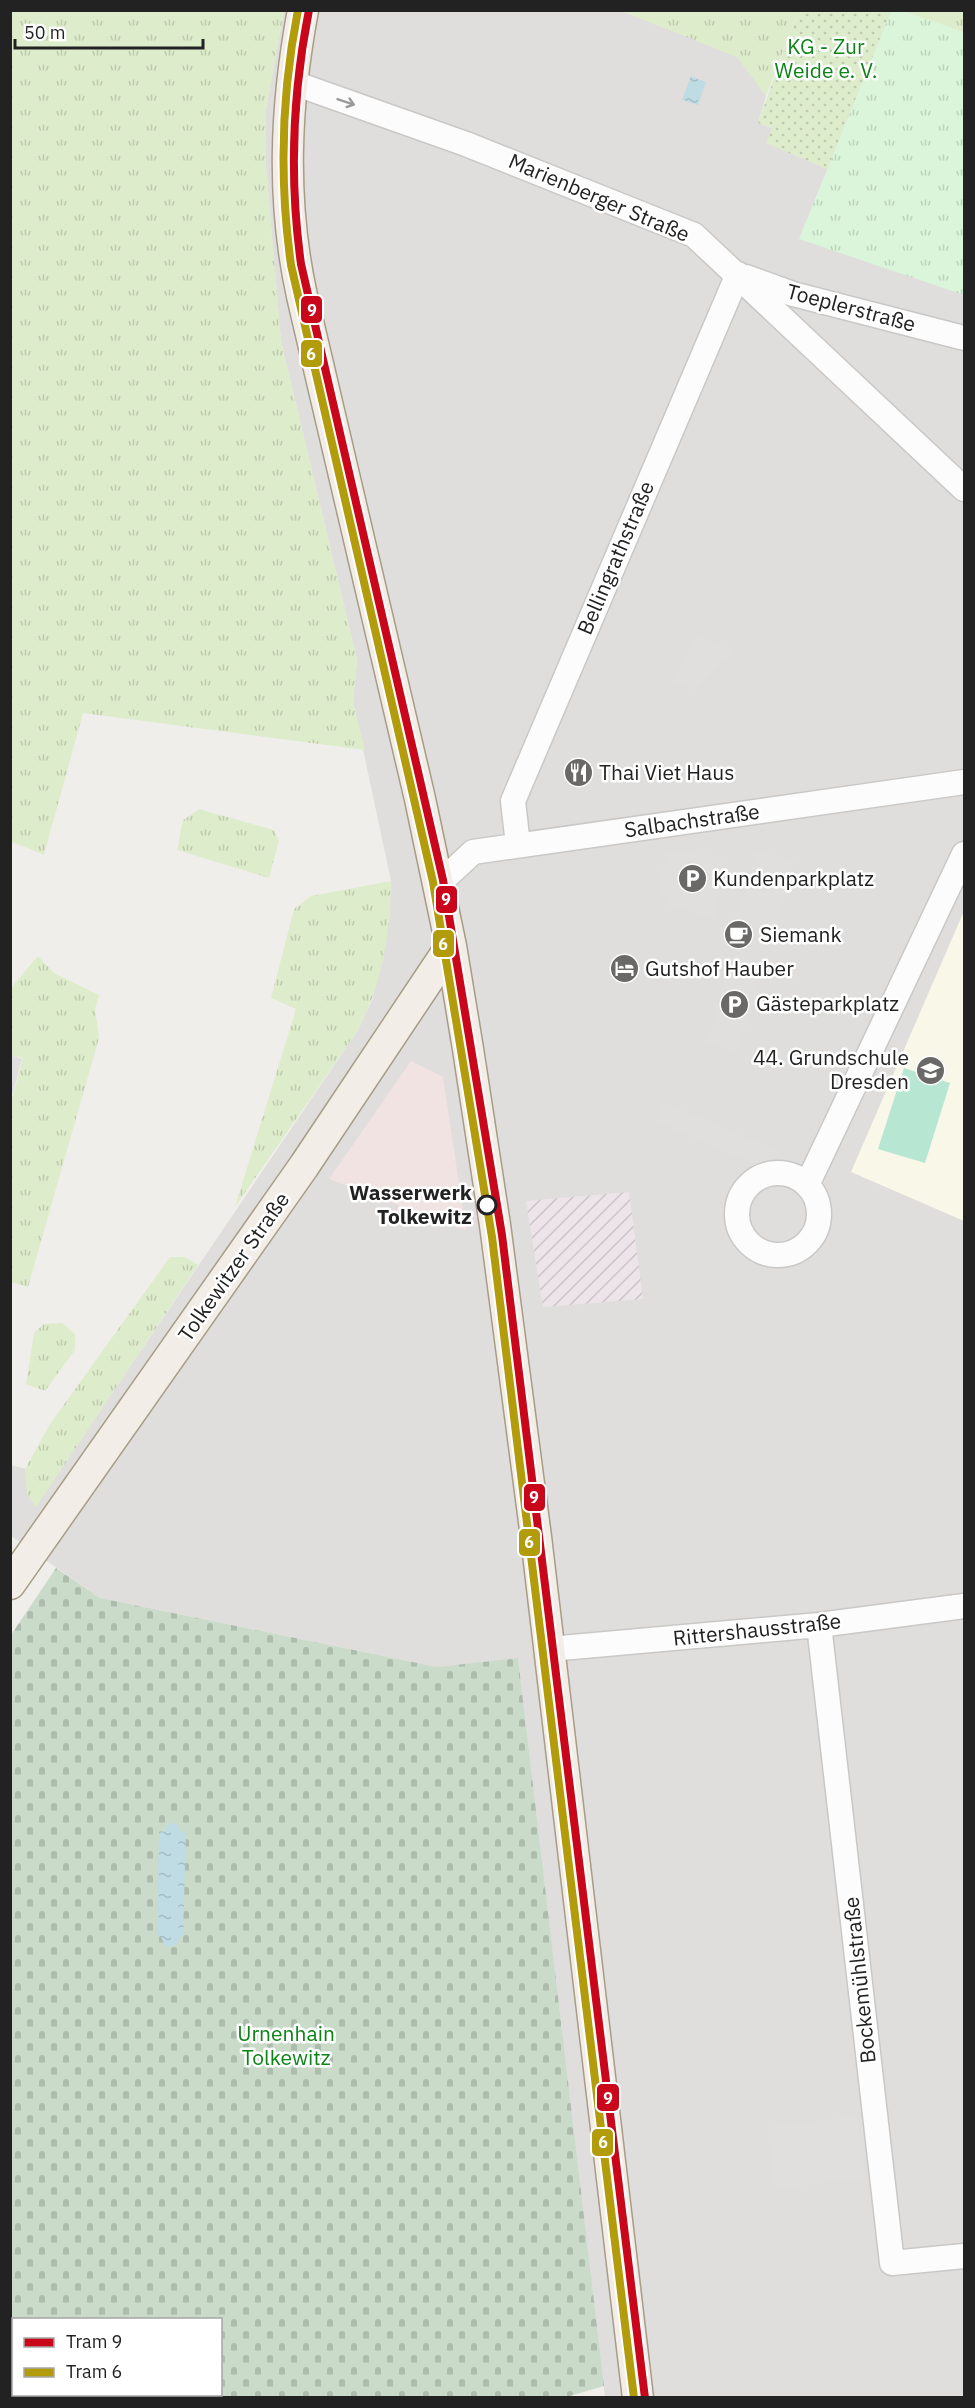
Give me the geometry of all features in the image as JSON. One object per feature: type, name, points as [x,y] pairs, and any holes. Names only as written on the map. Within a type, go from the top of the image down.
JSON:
[{"type":"main road","points":[[303,10],[291,82],[287,191],[295,265],[441,894],[451,946],[495,1225],[550,1649],[638,2397]]},
{"type":"main road","name":"Tolkewitzer Straße","points":[[10,1584],[304,1166],[451,946]]},
{"type":"street","name":"Marienberger Straße","points":[[291,82],[466,144],[694,235],[964,489]]},
{"type":"street","name":"Toeplerstraße","points":[[738,274],[793,294],[964,338]]},
{"type":"street","name":"Bellingrathstraße","points":[[518,845],[513,801],[738,274]]},
{"type":"street","name":"Salbachstraße","points":[[441,894],[443,880],[473,852],[964,782]]},
{"type":"street","points":[[807,1185],[964,854]]},
{"type":"street","name":"Rittershausstraße","points":[[550,1649],[819,1624],[964,1606]]},
{"type":"street","name":"Bockemühlstraße","points":[[819,1624],[892,2263],[964,2256]]},
{"type":"shaded area","points":[[284,11],[622,11],[738,57],[766,96],[758,123],[772,128],[827,168],[891,11],[903,11],[964,32],[964,2397],[605,2397],[518,1659],[437,1667],[100,1598],[11,1536],[10,1465],[56,1476],[358,1030],[372,1000],[389,921],[391,881],[353,702],[357,660],[281,341],[266,167],[266,109]]},
{"type":"shaded area","points":[[697,635],[735,652],[693,690],[673,681]]},
{"type":"shaded area","name":"Kundenparkplatz","points":[[712,847],[710,863],[726,863],[714,918],[667,905],[669,897],[657,894],[667,853]]},
{"type":"shaded area","name":"Kundenparkplatz","points":[[756,852],[795,860],[774,934],[735,924]]},
{"type":"shaded area","name":"44. Grundschule Dresden","points":[[964,911],[964,1221],[851,1172]]},
{"type":"shaded area","name":"Gästeparkplatz","points":[[731,957],[765,966],[737,1052],[707,1043]]},
{"type":"shaded area","points":[[10,1055],[22,1059],[11,1099]]},
{"type":"shaded area","points":[[411,1061],[443,1077],[466,1230],[397,1211],[398,1205],[329,1179]]},
{"type":"shaded area","points":[[663,1102],[774,1149],[766,1170],[656,1121]]},
{"type":"shaded area","points":[[629,1192],[643,1299],[543,1307],[526,1201]]},
{"type":"shaded area","points":[[857,2116],[864,2178],[775,2189],[767,2127]]},
{"type":"green space","points":[[10,11],[284,11],[266,109],[266,167],[281,341],[357,660],[353,702],[365,750],[83,713],[44,855],[10,841]]},
{"type":"green space","points":[[622,11],[798,11],[766,96],[737,57]]},
{"type":"green space","name":"KG - Zur Weide e. V.","points":[[798,11],[891,11],[827,169],[766,143],[772,128],[758,123]]},
{"type":"green space","points":[[891,11],[903,11],[964,32],[964,295],[799,239]]},
{"type":"green space","points":[[903,11],[964,11],[964,32]]},
{"type":"green space","points":[[199,809],[274,830],[279,841],[269,878],[177,850],[183,820]]},
{"type":"green space","points":[[391,881],[384,958],[374,993],[358,1030],[235,1207],[296,1009],[271,998],[294,909],[311,896]]},
{"type":"green space","points":[[38,956],[54,973],[99,995],[95,1009],[99,1038],[28,1287],[11,1282],[11,1102],[23,1058],[11,1055],[10,989]]},
{"type":"green space","points":[[904,1068],[950,1083],[925,1163],[878,1149]]},
{"type":"green space","points":[[170,1257],[185,1257],[198,1265],[36,1507],[27,1494],[25,1469],[50,1424]]},
{"type":"green space","points":[[62,1323],[75,1334],[75,1350],[45,1391],[26,1384],[34,1333],[44,1324]]},
{"type":"green space","name":"Urnenhain Tolkewitz","points":[[56,1568],[100,1598],[437,1667],[518,1658],[604,2386],[563,2398],[11,2398],[11,1635]]},
{"type":"water","points":[[691,76],[706,82],[698,105],[682,100]]},
{"type":"water","points":[[172,1823],[178,1825],[181,1832],[186,1833],[183,1937],[179,1937],[178,1943],[171,1947],[165,1946],[161,1937],[157,1937],[159,1831],[164,1832],[167,1825]]},
{"type":"tram line","name":"6","points":[[298,10],[288,74],[283,169],[291,265],[433,882],[492,1237],[634,2398]]},
{"type":"tram line","name":"9","points":[[309,10],[299,74],[294,137],[295,200],[301,264],[443,880],[502,1235],[645,2398]]},
{"type":"place","name":"Thai Viet Haus","points":[[578,773]]},
{"type":"place","name":"Kundenparkplatz","points":[[692,879]]},
{"type":"place","name":"Siemank","points":[[739,935]]},
{"type":"place","name":"Gutshof Hauber","points":[[624,969]]},
{"type":"place","name":"Gästeparkplatz","points":[[735,1004]]},
{"type":"place","name":"44. Grundschule Dresden","points":[[930,1070]]},
{"type":"place","name":"Wasserwerk Tolkewitz","points":[[487,1205]]}]
